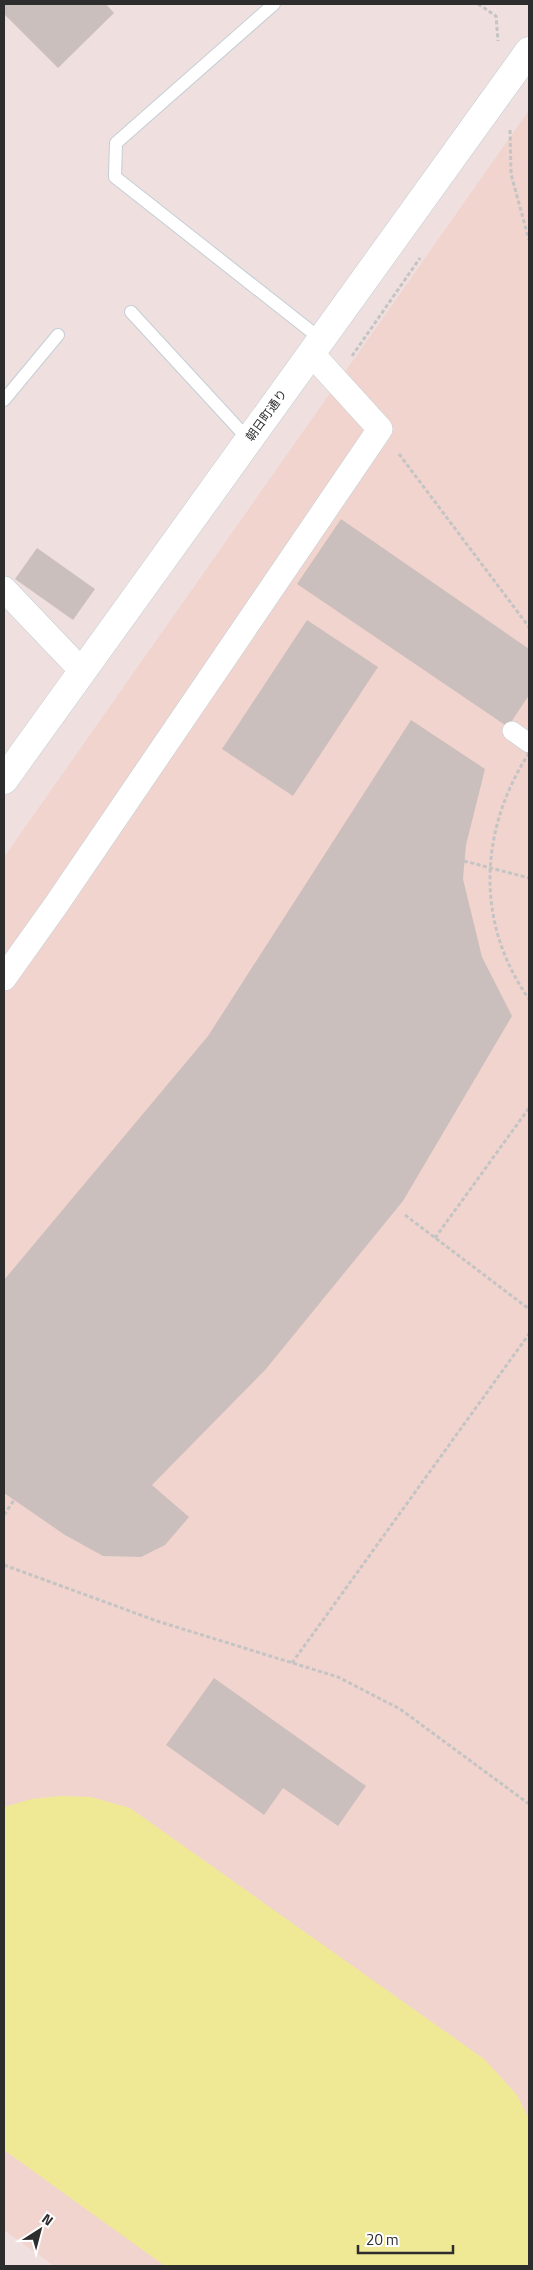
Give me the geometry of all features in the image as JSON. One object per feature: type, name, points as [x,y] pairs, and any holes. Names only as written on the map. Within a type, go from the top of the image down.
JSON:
[{"type":"street","name":"朝日町通り","points":[[4,780],[529,52]]},
{"type":"street","points":[[4,978],[56,906],[380,429],[316,347]]},
{"type":"street","points":[[4,589],[82,671]]},
{"type":"street","points":[[512,731],[529,743]]},
{"type":"lane","points":[[274,4],[116,143],[115,177],[316,347]]},
{"type":"lane","points":[[132,312],[248,440]]},
{"type":"lane","points":[[4,400],[58,335]]},
{"type":"path","points":[[510,129],[510,174],[529,240]]},
{"type":"path","points":[[380,429],[529,627]]},
{"type":"path","points":[[529,753],[514,776],[500,809],[492,844],[489,880],[493,916],[503,951],[518,983],[529,999]]},
{"type":"path","points":[[464,861],[529,878]]},
{"type":"path","points":[[435,1238],[529,1108]]},
{"type":"path","points":[[406,1216],[529,1309]]},
{"type":"path","points":[[292,1663],[529,1334]]},
{"type":"path","points":[[4,1515],[14,1500]]},
{"type":"path","points":[[4,1565],[157,1621],[338,1677],[400,1709],[529,1804]]},
{"type":"shaded area","points":[[529,110],[529,2266],[54,2266],[4,2230],[4,857]]},
{"type":"shaded area","points":[[60,1796],[91,1797],[130,1808],[484,2059],[517,2095],[529,2119],[529,2266],[165,2266],[4,2150],[4,1807],[32,1799]]},
{"type":"building","points":[[4,4],[106,4],[114,13],[58,68],[4,14]]},
{"type":"building","points":[[341,519],[529,649],[529,695],[508,727],[297,584]]},
{"type":"building","points":[[37,548],[95,589],[73,620],[15,579]]},
{"type":"building","points":[[307,620],[378,667],[293,796],[222,749]]},
{"type":"building","points":[[411,720],[485,769],[466,845],[463,879],[482,957],[512,1016],[403,1201],[266,1369],[152,1485],[189,1517],[165,1545],[141,1557],[103,1556],[65,1535],[4,1493],[4,1280],[208,1036]]},
{"type":"building","points":[[214,1678],[366,1786],[338,1826],[283,1788],[264,1815],[166,1745]]}]
